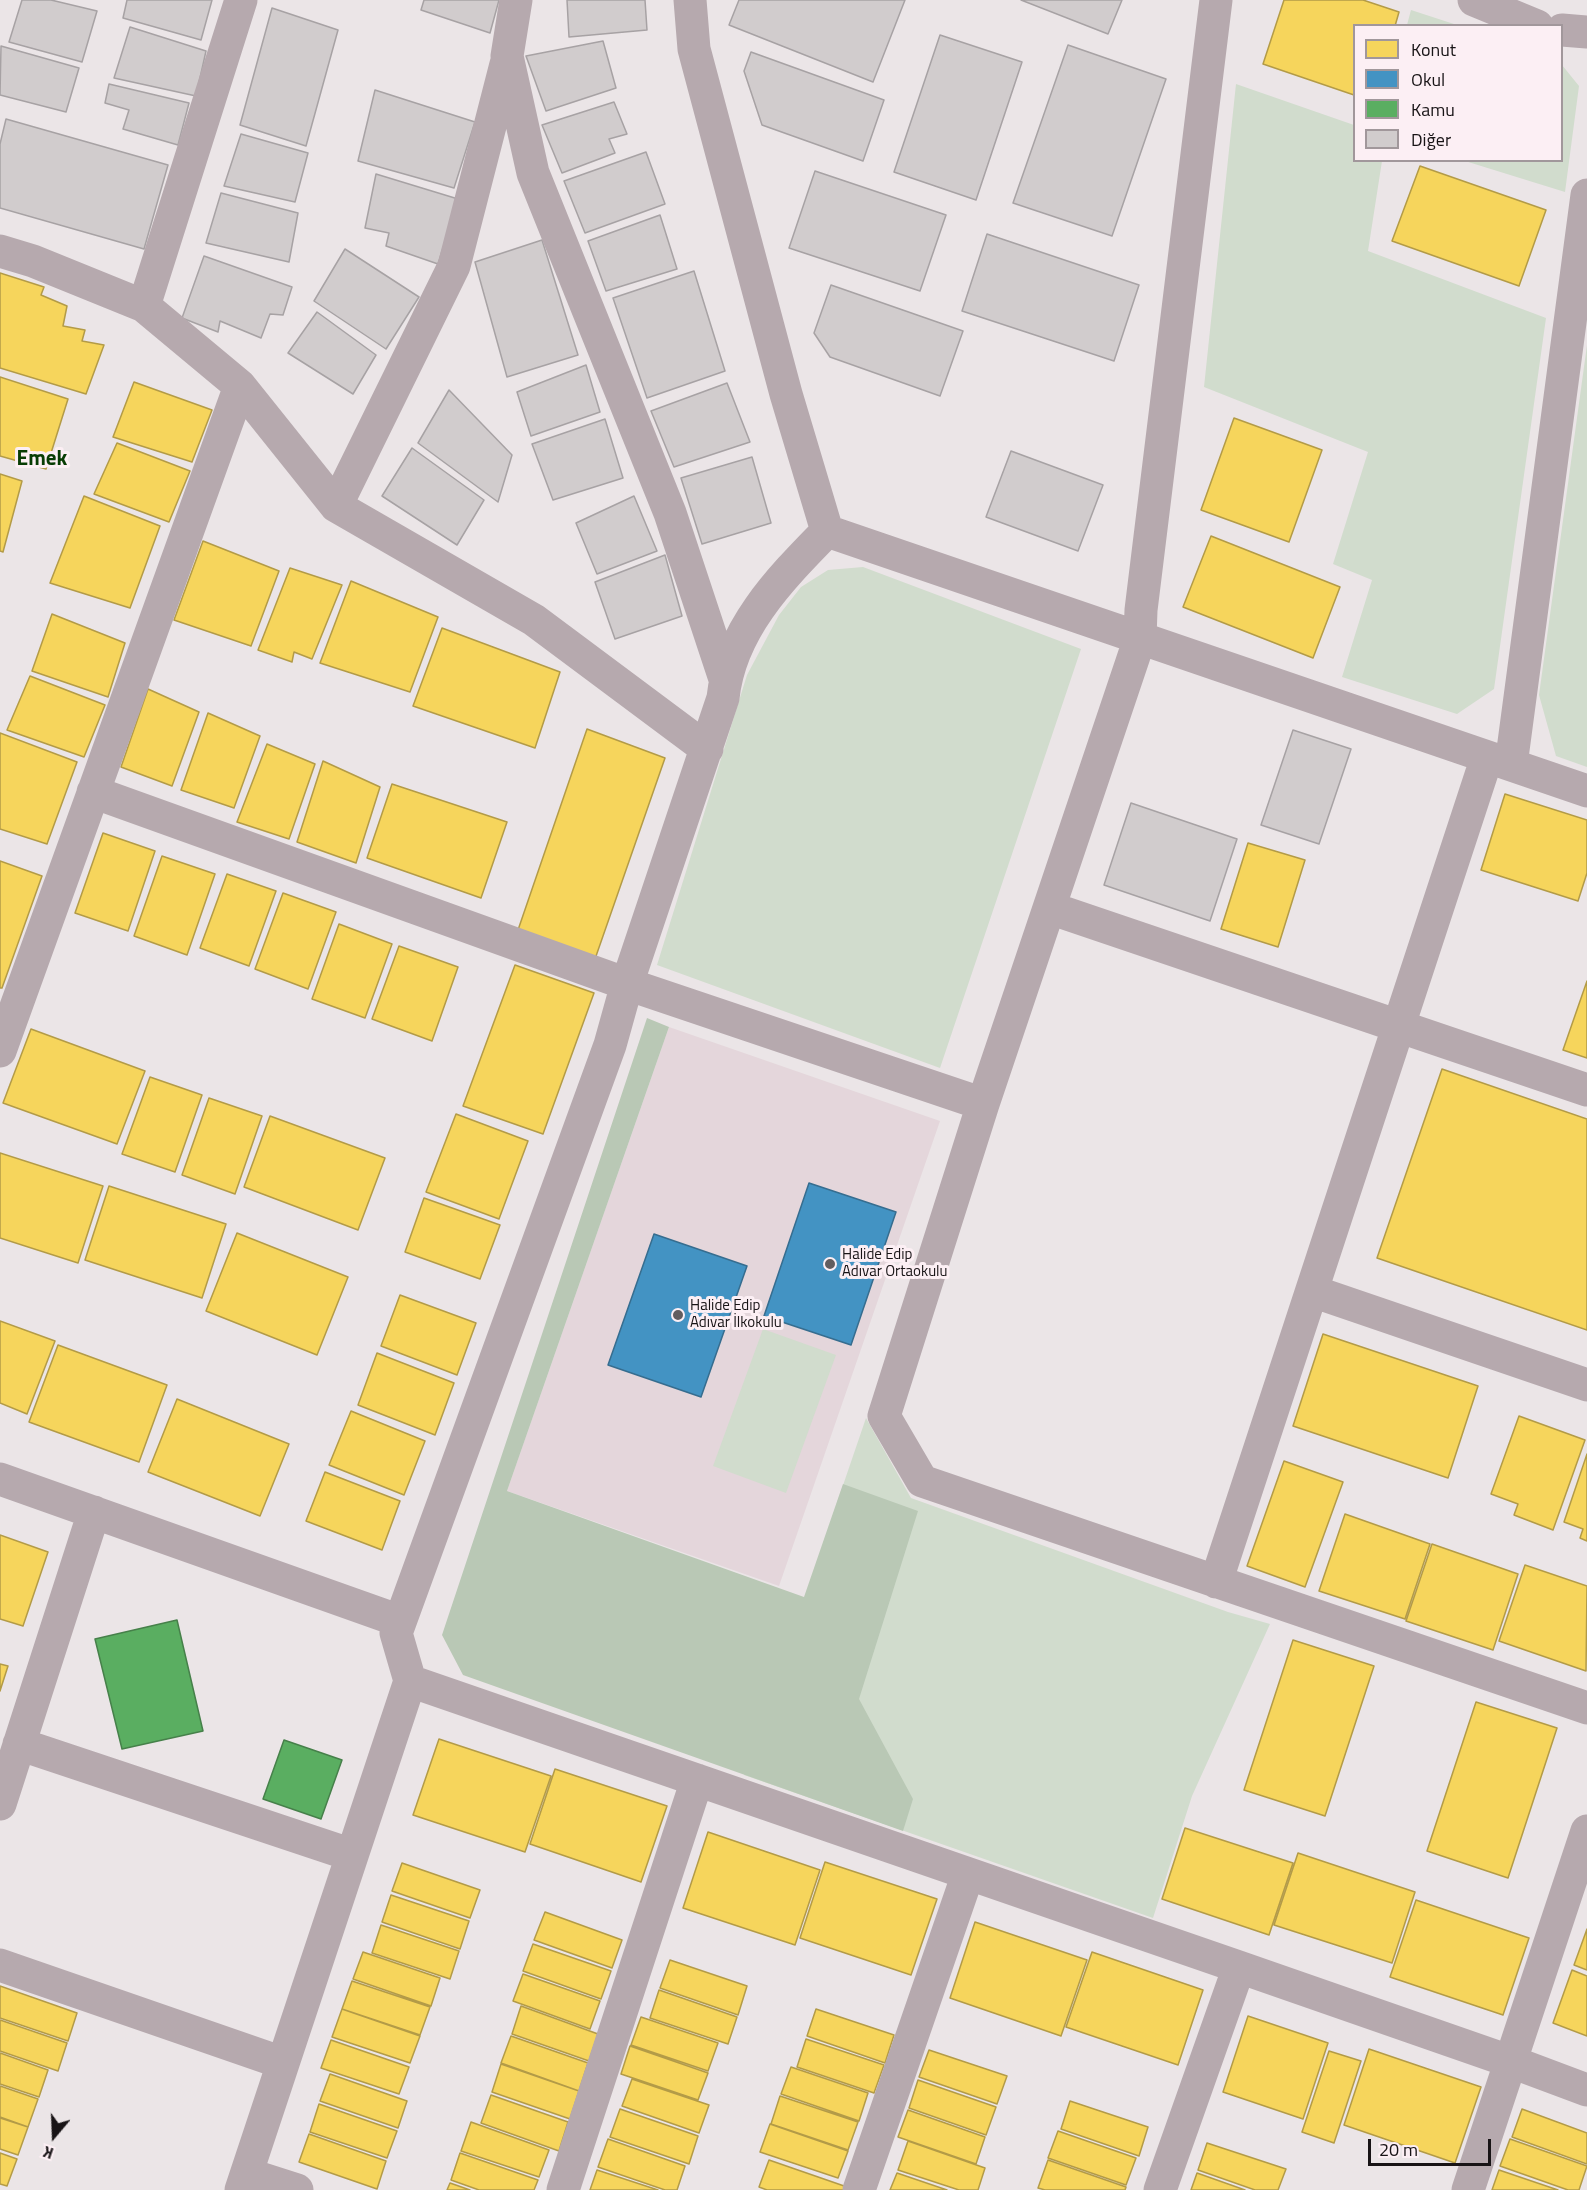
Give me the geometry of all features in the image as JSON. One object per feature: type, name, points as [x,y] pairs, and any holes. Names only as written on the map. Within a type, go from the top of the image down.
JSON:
[{"type":"street","points":[[144,306],[241,0]]},
{"type":"street","points":[[336,506],[454,266],[507,56],[516,0]]},
{"type":"street","points":[[690,0],[694,49],[786,394],[827,531]]},
{"type":"street","points":[[1216,0],[1142,598],[1140,638],[983,1104],[884,1416],[922,1481],[1587,1707]]},
{"type":"street","points":[[1474,0],[1532,24]]},
{"type":"street","points":[[1563,30],[1587,32]]},
{"type":"street","points":[[507,56],[533,174],[670,513],[725,679]]},
{"type":"street","points":[[1216,1582],[1398,1027],[1499,760],[1587,195]]},
{"type":"street","points":[[0,251],[33,261],[144,306],[240,386],[336,506],[534,620],[707,749]]},
{"type":"street","points":[[0,1051],[240,386]]},
{"type":"street","points":[[827,531],[1587,791]]},
{"type":"street","points":[[297,2190],[244,2182],[410,1681],[396,1633],[606,1056],[627,984],[707,749],[723,698],[725,679],[744,628],[780,579],[827,531]]},
{"type":"street","points":[[93,792],[627,984],[983,1104]]},
{"type":"street","points":[[1050,908],[1587,1090]]},
{"type":"street","points":[[1312,1291],[1587,1385]]},
{"type":"street","points":[[0,1479],[400,1621]]},
{"type":"street","points":[[0,1804],[94,1512]]},
{"type":"street","points":[[410,1681],[1239,1967],[1587,2090]]},
{"type":"street","points":[[19,1744],[352,1856]]},
{"type":"street","points":[[563,2190],[697,1780]]},
{"type":"street","points":[[1468,2190],[1587,1831]]},
{"type":"street","points":[[859,2190],[969,1874]]},
{"type":"street","points":[[0,1965],[283,2063]]},
{"type":"street","points":[[1160,2190],[1239,1967]]},
{"type":"shaded area","points":[[669,1027],[940,1121],[779,1586],[507,1491]]},
{"type":"green space","points":[[1411,10],[1454,24],[1407,24]]},
{"type":"green space","points":[[1563,66],[1579,86],[1565,192],[1468,162],[1563,162]]},
{"type":"green space","points":[[1236,84],[1353,125],[1353,162],[1382,162],[1368,251],[1546,318],[1494,689],[1457,714],[1342,677],[1372,580],[1333,564],[1368,452],[1204,387]]},
{"type":"green space","points":[[1587,345],[1587,767],[1556,756],[1539,695]]},
{"type":"green space","points":[[863,567],[1081,649],[940,1068],[657,965],[747,675],[779,615],[801,587],[828,570]]},
{"type":"green space","points":[[647,1018],[669,1027],[507,1491],[804,1597],[843,1484],[918,1511],[859,1699],[913,1799],[903,1831],[463,1675],[442,1635]]},
{"type":"green space","points":[[763,1329],[836,1355],[786,1493],[713,1466]]},
{"type":"green space","points":[[866,1418],[911,1498],[1228,1612],[1270,1624],[1192,1796],[1153,1918],[744,1775]]},
{"type":"building: Konut","points":[[1284,0],[1363,0],[1399,12],[1396,24],[1353,24],[1353,95],[1263,64]]},
{"type":"building: Konut","points":[[1420,166],[1546,210],[1519,286],[1392,241]]},
{"type":"building: Konut","points":[[0,273],[44,287],[41,295],[67,306],[63,326],[85,330],[82,341],[104,345],[86,394],[0,368]]},
{"type":"building: Konut","points":[[0,377],[68,399],[46,469],[0,456]]},
{"type":"building: Konut","points":[[134,382],[212,410],[192,462],[113,437]]},
{"type":"building: Konut","points":[[1234,418],[1322,450],[1289,542],[1201,510]]},
{"type":"building: Konut","points":[[117,443],[190,471],[169,522],[94,494]]},
{"type":"building: Konut","points":[[0,474],[22,481],[3,552],[0,551]]},
{"type":"building: Konut","points":[[84,496],[160,526],[130,608],[50,583]]},
{"type":"building: Konut","points":[[1211,536],[1340,587],[1313,658],[1183,607]]},
{"type":"building: Konut","points":[[203,541],[279,571],[251,646],[174,620]]},
{"type":"building: Konut","points":[[290,568],[342,585],[312,659],[294,652],[292,662],[258,650]]},
{"type":"building: Konut","points":[[351,581],[438,617],[410,692],[320,663]]},
{"type":"building: Konut","points":[[52,614],[125,643],[108,697],[32,671]]},
{"type":"building: Konut","points":[[442,628],[560,672],[535,748],[413,706]]},
{"type":"building: Konut","points":[[30,676],[105,705],[84,757],[7,730]]},
{"type":"building: Konut","points":[[148,689],[199,712],[172,786],[121,767]]},
{"type":"building: Konut","points":[[208,713],[260,736],[234,808],[181,790]]},
{"type":"building: Konut","points":[[587,729],[665,758],[595,959],[518,930]]},
{"type":"building: Konut","points":[[0,733],[77,762],[47,844],[0,829]]},
{"type":"building: Konut","points":[[267,744],[315,764],[289,839],[237,822]]},
{"type":"building: Konut","points":[[323,761],[380,787],[356,863],[297,842]]},
{"type":"building: Konut","points":[[392,784],[507,822],[481,898],[367,858]]},
{"type":"building: Konut","points":[[1505,794],[1587,820],[1587,873],[1578,901],[1481,870]]},
{"type":"building: Konut","points":[[103,833],[155,851],[128,931],[75,913]]},
{"type":"building: Konut","points":[[1248,843],[1305,860],[1278,947],[1221,929]]},
{"type":"building: Konut","points":[[162,856],[215,874],[187,955],[134,936]]},
{"type":"building: Konut","points":[[0,861],[42,876],[2,988],[0,988]]},
{"type":"building: Konut","points":[[227,874],[276,891],[249,966],[200,948]]},
{"type":"building: Konut","points":[[283,893],[336,912],[308,989],[255,969]]},
{"type":"building: Konut","points":[[339,924],[392,944],[365,1018],[312,999]]},
{"type":"building: Konut","points":[[399,946],[458,967],[432,1041],[372,1019]]},
{"type":"building: Konut","points":[[515,965],[594,993],[543,1134],[463,1106]]},
{"type":"building: Konut","points":[[1587,981],[1587,1058],[1563,1050]]},
{"type":"building: Konut","points":[[31,1029],[145,1071],[117,1144],[3,1103]]},
{"type":"building: Konut","points":[[1442,1069],[1587,1119],[1587,1330],[1377,1258]]},
{"type":"building: Konut","points":[[150,1077],[202,1095],[175,1172],[122,1154]]},
{"type":"building: Konut","points":[[209,1098],[262,1116],[235,1194],[182,1175]]},
{"type":"building: Konut","points":[[456,1114],[528,1141],[499,1219],[426,1192]]},
{"type":"building: Konut","points":[[270,1116],[385,1158],[358,1230],[244,1187]]},
{"type":"building: Konut","points":[[0,1153],[103,1186],[78,1263],[0,1238]]},
{"type":"building: Konut","points":[[109,1186],[226,1224],[202,1298],[85,1260]]},
{"type":"building: Konut","points":[[424,1198],[500,1225],[480,1279],[405,1252]]},
{"type":"building: Konut","points":[[237,1233],[348,1277],[317,1355],[206,1311]]},
{"type":"building: Konut","points":[[400,1295],[476,1323],[457,1375],[381,1346]]},
{"type":"building: Konut","points":[[0,1321],[55,1341],[27,1414],[0,1403]]},
{"type":"building: Konut","points":[[1323,1334],[1478,1386],[1448,1478],[1293,1426]]},
{"type":"building: Konut","points":[[58,1345],[167,1385],[139,1462],[29,1422]]},
{"type":"building: Konut","points":[[377,1353],[454,1383],[435,1435],[358,1405]]},
{"type":"building: Konut","points":[[177,1399],[289,1444],[260,1516],[148,1472]]},
{"type":"building: Konut","points":[[351,1411],[425,1441],[404,1495],[329,1465]]},
{"type":"building: Konut","points":[[1519,1416],[1585,1440],[1553,1530],[1514,1515],[1518,1504],[1491,1494]]},
{"type":"building: Konut","points":[[1587,1454],[1587,1541],[1580,1538],[1583,1529],[1564,1522]]},
{"type":"building: Konut","points":[[1284,1461],[1343,1482],[1305,1587],[1247,1566]]},
{"type":"building: Konut","points":[[325,1472],[400,1501],[382,1550],[306,1521]]},
{"type":"building: Konut","points":[[1345,1514],[1430,1544],[1405,1619],[1319,1591]]},
{"type":"building: Konut","points":[[0,1535],[48,1552],[23,1626],[0,1619]]},
{"type":"building: Konut","points":[[1432,1544],[1518,1574],[1493,1650],[1406,1621]]},
{"type":"building: Konut","points":[[1525,1565],[1587,1586],[1586,1671],[1499,1641]]},
{"type":"building: Konut","points":[[1293,1640],[1374,1666],[1325,1816],[1244,1790]]},
{"type":"building: Konut","points":[[0,1664],[8,1666],[0,1691]]},
{"type":"building: Konut","points":[[1476,1702],[1557,1728],[1508,1878],[1427,1851]]},
{"type":"building: Konut","points":[[439,1739],[551,1776],[525,1852],[413,1815]]},
{"type":"building: Konut","points":[[555,1769],[667,1806],[641,1882],[530,1844]]},
{"type":"building: Konut","points":[[1185,1828],[1293,1863],[1269,1935],[1162,1899]]},
{"type":"building: Konut","points":[[708,1832],[820,1870],[795,1945],[683,1908]]},
{"type":"building: Konut","points":[[1298,1853],[1415,1892],[1392,1963],[1274,1925]]},
{"type":"building: Konut","points":[[825,1862],[937,1899],[911,1975],[800,1938]]},
{"type":"building: Konut","points":[[402,1863],[480,1890],[470,1918],[392,1891]]},
{"type":"building: Konut","points":[[391,1895],[469,1921],[460,1949],[382,1922]]},
{"type":"building: Konut","points":[[1416,1900],[1529,1938],[1503,2015],[1390,1977]]},
{"type":"building: Konut","points":[[545,1912],[622,1940],[612,1968],[534,1940]]},
{"type":"building: Konut","points":[[975,1922],[1087,1960],[1061,2036],[950,1998]]},
{"type":"building: Konut","points":[[381,1925],[459,1951],[450,1979],[372,1953]]},
{"type":"building: Konut","points":[[1587,1929],[1587,1970],[1574,1965]]},
{"type":"building: Konut","points":[[533,1944],[611,1971],[601,1999],[523,1971]]},
{"type":"building: Konut","points":[[363,1952],[440,1978],[431,2006],[353,1979]]},
{"type":"building: Konut","points":[[1092,1952],[1203,1990],[1178,2065],[1066,2027]]},
{"type":"building: Konut","points":[[670,1960],[747,1986],[738,2015],[660,1988]]},
{"type":"building: Konut","points":[[1572,1970],[1587,1976],[1587,2036],[1553,2023]]},
{"type":"building: Konut","points":[[523,1974],[600,2001],[590,2029],[513,2001]]},
{"type":"building: Konut","points":[[352,1981],[430,2007],[420,2035],[342,2009]]},
{"type":"building: Konut","points":[[0,1986],[77,2013],[68,2041],[0,2018]]},
{"type":"building: Konut","points":[[659,1990],[737,2017],[728,2044],[650,2018]]},
{"type":"building: Konut","points":[[521,2006],[598,2034],[589,2061],[512,2034]]},
{"type":"building: Konut","points":[[342,2009],[420,2036],[410,2063],[332,2037]]},
{"type":"building: Konut","points":[[816,2009],[894,2035],[885,2063],[807,2036]]},
{"type":"building: Konut","points":[[1248,2016],[1328,2043],[1303,2119],[1223,2092]]},
{"type":"building: Konut","points":[[641,2017],[718,2043],[708,2071],[631,2045]]},
{"type":"building: Konut","points":[[0,2020],[67,2043],[58,2071],[0,2051]]},
{"type":"building: Konut","points":[[511,2036],[588,2063],[579,2091],[501,2063]]},
{"type":"building: Konut","points":[[806,2039],[884,2065],[874,2093],[797,2067]]},
{"type":"building: Konut","points":[[331,2040],[409,2067],[399,2094],[321,2068]]},
{"type":"building: Konut","points":[[630,2046],[708,2073],[698,2100],[621,2074]]},
{"type":"building: Konut","points":[[1369,2049],[1481,2087],[1455,2163],[1344,2125]]},
{"type":"building: Konut","points":[[929,2050],[1007,2076],[997,2104],[919,2077]]},
{"type":"building: Konut","points":[[1329,2051],[1361,2061],[1334,2143],[1302,2132]]},
{"type":"building: Konut","points":[[0,2053],[48,2070],[39,2097],[0,2084]]},
{"type":"building: Konut","points":[[501,2064],[579,2091],[570,2119],[492,2092]]},
{"type":"building: Konut","points":[[791,2067],[868,2093],[859,2121],[781,2094]]},
{"type":"building: Konut","points":[[330,2074],[407,2101],[398,2128],[320,2101]]},
{"type":"building: Konut","points":[[632,2079],[709,2105],[699,2133],[622,2106]]},
{"type":"building: Konut","points":[[918,2080],[996,2107],[986,2135],[909,2108]]},
{"type":"building: Konut","points":[[0,2086],[38,2099],[28,2127],[0,2117]]},
{"type":"building: Konut","points":[[491,2095],[568,2122],[559,2151],[481,2123]]},
{"type":"building: Konut","points":[[780,2096],[858,2122],[848,2150],[771,2124]]},
{"type":"building: Konut","points":[[1070,2101],[1148,2127],[1139,2156],[1061,2129]]},
{"type":"building: Konut","points":[[319,2104],[397,2131],[387,2158],[310,2132]]},
{"type":"building: Konut","points":[[620,2109],[698,2136],[689,2164],[610,2137]]},
{"type":"building: Konut","points":[[1522,2109],[1587,2133],[1587,2164],[1512,2137]]},
{"type":"building: Konut","points":[[908,2110],[985,2137],[976,2164],[898,2137]]},
{"type":"building: Konut","points":[[0,2118],[28,2127],[18,2155],[0,2149]]},
{"type":"building: Konut","points":[[471,2122],[549,2150],[539,2177],[461,2151]]},
{"type":"building: Konut","points":[[770,2124],[848,2151],[838,2178],[760,2152]]},
{"type":"building: Konut","points":[[1058,2131],[1136,2158],[1126,2185],[1048,2158]]},
{"type":"building: Konut","points":[[309,2134],[386,2161],[377,2189],[299,2162]]},
{"type":"building: Konut","points":[[608,2139],[685,2166],[677,2190],[665,2190],[598,2167]]},
{"type":"building: Konut","points":[[1510,2139],[1587,2166],[1579,2190],[1568,2190],[1500,2166]]},
{"type":"building: Konut","points":[[908,2141],[985,2168],[978,2190],[959,2190],[898,2170]]},
{"type":"building: Konut","points":[[1207,2143],[1286,2169],[1278,2190],[1255,2190],[1198,2170]]},
{"type":"building: Konut","points":[[0,2153],[17,2159],[7,2186],[0,2184]]},
{"type":"building: Konut","points":[[460,2153],[538,2180],[534,2190],[479,2190],[451,2180]]},
{"type":"building: Konut","points":[[769,2160],[847,2187],[846,2190],[767,2190],[759,2187]]},
{"type":"building: Konut","points":[[1048,2160],[1126,2187],[1125,2190],[1045,2190],[1038,2188]]},
{"type":"building: Konut","points":[[597,2170],[658,2190],[590,2190]]},
{"type":"building: Konut","points":[[1499,2170],[1558,2190],[1492,2190]]},
{"type":"building: Konut","points":[[897,2173],[947,2190],[890,2190]]},
{"type":"building: Konut","points":[[1197,2173],[1245,2190],[1191,2190]]},
{"type":"building: Konut","points":[[450,2183],[470,2190],[447,2190]]},
{"type":"building: Okul","name":"Halide Edip Adıvar Ortaokulu","points":[[809,1183],[896,1212],[851,1345],[764,1316]]},
{"type":"building: Okul","name":"Halide Edip Adıvar İlkokulu","points":[[654,1234],[747,1266],[701,1397],[608,1365]]},
{"type":"building: Kamu","points":[[177,1620],[203,1731],[122,1749],[95,1639]]},
{"type":"building: Kamu","points":[[284,1740],[342,1760],[321,1819],[263,1799]]},
{"type":"building: Diğer","points":[[22,0],[51,0],[97,11],[82,62],[9,42]]},
{"type":"building: Diğer","points":[[127,0],[212,0],[201,40],[123,18]]},
{"type":"building: Diğer","points":[[424,0],[499,0],[490,33],[421,10]]},
{"type":"building: Diğer","points":[[567,0],[645,0],[647,30],[569,37]]},
{"type":"building: Diğer","points":[[739,0],[905,0],[873,82],[729,25]]},
{"type":"building: Diğer","points":[[1021,0],[1122,0],[1108,34]]},
{"type":"building: Diğer","points":[[272,8],[338,30],[306,146],[240,125]]},
{"type":"building: Diğer","points":[[130,27],[206,51],[196,96],[114,78]]},
{"type":"building: Diğer","points":[[940,35],[1022,62],[976,200],[894,172]]},
{"type":"building: Diğer","points":[[603,41],[616,88],[546,111],[526,56]]},
{"type":"building: Diğer","points":[[1068,45],[1166,79],[1112,236],[1013,203]]},
{"type":"building: Diğer","points":[[1,46],[79,68],[66,112],[0,95]]},
{"type":"building: Diğer","points":[[751,52],[884,100],[863,161],[762,125],[744,71]]},
{"type":"building: Diğer","points":[[109,84],[189,103],[178,145],[123,129],[129,110],[105,103]]},
{"type":"building: Diğer","points":[[375,90],[475,122],[454,188],[358,161]]},
{"type":"building: Diğer","points":[[614,102],[627,134],[609,139],[615,153],[562,173],[542,125]]},
{"type":"building: Diğer","points":[[6,119],[168,165],[144,249],[0,208],[0,144]]},
{"type":"building: Diğer","points":[[241,134],[308,153],[295,202],[224,186]]},
{"type":"building: Diğer","points":[[646,152],[665,204],[585,233],[564,181]]},
{"type":"building: Diğer","points":[[815,171],[946,215],[920,291],[789,248]]},
{"type":"building: Diğer","points":[[376,174],[458,199],[438,264],[386,246],[389,233],[365,228]]},
{"type":"building: Diğer","points":[[221,193],[298,213],[289,262],[206,243]]},
{"type":"building: Diğer","points":[[660,215],[677,269],[606,291],[588,241]]},
{"type":"building: Diğer","points":[[987,234],[1139,285],[1114,361],[962,311]]},
{"type":"building: Diğer","points":[[542,240],[578,355],[507,377],[475,262]]},
{"type":"building: Diğer","points":[[345,249],[419,297],[386,349],[314,301]]},
{"type":"building: Diğer","points":[[204,256],[292,287],[283,315],[270,314],[261,338],[220,321],[218,332],[182,318]]},
{"type":"building: Diğer","points":[[694,271],[725,371],[647,398],[613,298]]},
{"type":"building: Diğer","points":[[831,285],[963,331],[940,396],[830,357],[814,333]]},
{"type":"building: Diğer","points":[[317,312],[376,355],[353,394],[288,353]]},
{"type":"building: Diğer","points":[[586,365],[600,412],[531,436],[517,392]]},
{"type":"building: Diğer","points":[[727,383],[750,442],[674,467],[651,411]]},
{"type":"building: Diğer","points":[[449,390],[512,455],[498,502],[418,443]]},
{"type":"building: Diğer","points":[[605,419],[623,478],[553,500],[532,444]]},
{"type":"building: Diğer","points":[[412,448],[484,500],[457,545],[382,496]]},
{"type":"building: Diğer","points":[[1011,451],[1103,485],[1078,551],[986,517]]},
{"type":"building: Diğer","points":[[752,457],[771,523],[702,544],[681,478]]},
{"type":"building: Diğer","points":[[634,496],[657,551],[597,574],[576,523]]},
{"type":"building: Diğer","points":[[665,555],[682,616],[615,639],[595,582]]},
{"type":"building: Diğer","points":[[1293,730],[1351,749],[1319,844],[1261,825]]},
{"type":"building: Diğer","points":[[1131,803],[1237,839],[1210,921],[1104,885]]},
{"type":"place","name":"Halide Edip Adıvar Ortaokulu","points":[[830,1264]]},
{"type":"place","name":"Halide Edip Adıvar İlkokulu","points":[[678,1315]]},
{"type":"district","name":"Emek","points":[[42,460]]}]
